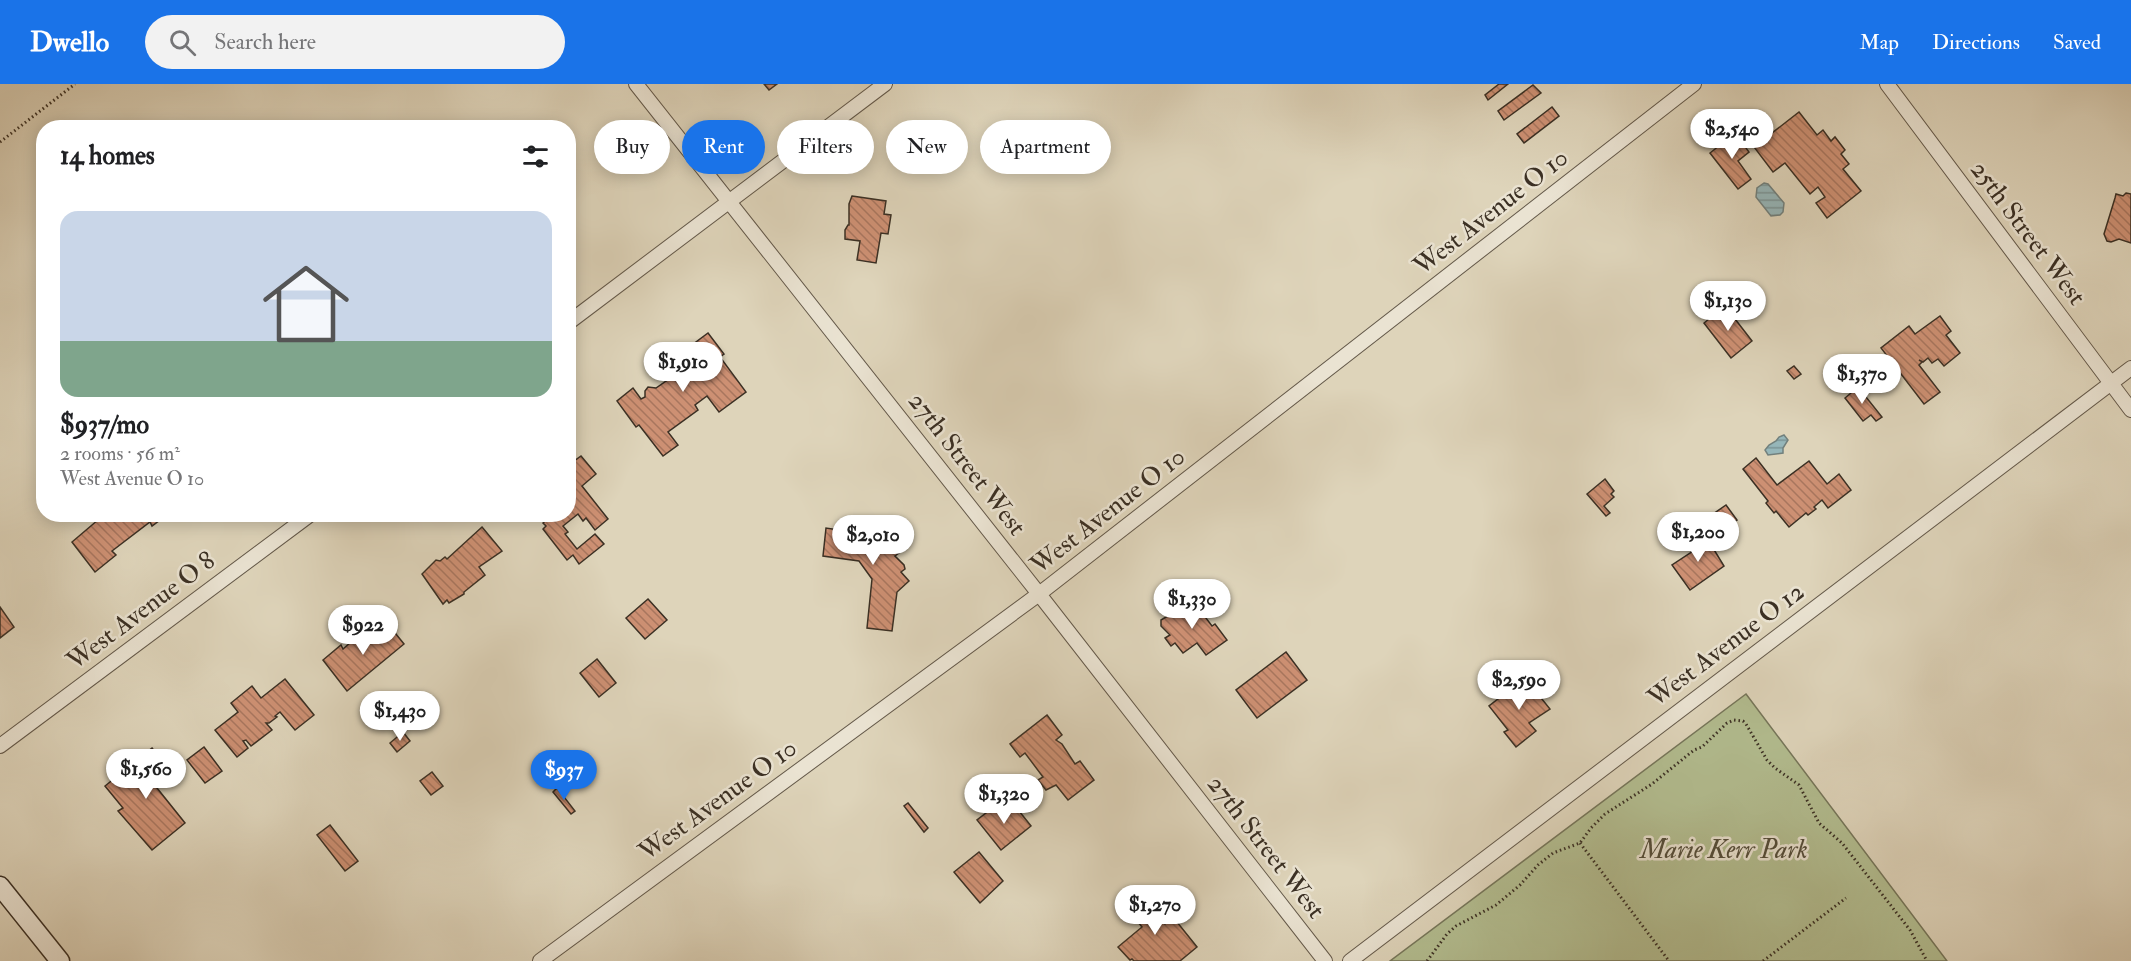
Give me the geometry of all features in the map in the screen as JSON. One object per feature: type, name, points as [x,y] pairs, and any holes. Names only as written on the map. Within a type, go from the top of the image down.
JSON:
[{"type":"main road","points":[[0,886],[60,961]]},
{"type":"street","name":"27th Street West","points":[[636,84],[1039,594],[1325,961]]},
{"type":"street","points":[[576,317],[885,84]]},
{"type":"street","name":"West Avenue O 10","points":[[540,961],[1039,594],[1694,84]]},
{"type":"street","name":"25th Street West","points":[[1887,84],[2131,410]]},
{"type":"street","name":"West Avenue O 12","points":[[1350,961],[2131,368]]},
{"type":"street","name":"West Avenue O 8","points":[[0,746],[300,522]]},
{"type":"path","points":[[0,142],[75,84]]},
{"type":"path","points":[[1427,961],[1447,934],[1456,926],[1496,905],[1553,853],[1580,843],[1598,820],[1613,808],[1652,784],[1694,750],[1702,747],[1727,723],[1734,720],[1743,721],[1750,727],[1767,760],[1798,785],[1819,823],[1842,843],[1910,930],[1927,961]]},
{"type":"path","points":[[1580,843],[1669,961]]},
{"type":"path","points":[[1763,961],[1846,898]]},
{"type":"green space","name":"Marie Kerr Park","points":[[1746,694],[1947,961],[1390,961]]},
{"type":"water","points":[[1764,183],[1768,184],[1784,203],[1783,212],[1780,215],[1771,216],[1756,197],[1757,188]]},
{"type":"water","points":[[1784,435],[1788,440],[1783,453],[1768,455],[1765,450],[1769,445]]},
{"type":"building","points":[[764,84],[777,84],[769,90]]},
{"type":"building","points":[[1499,84],[1508,84],[1488,100],[1485,95]]},
{"type":"building","points":[[1533,85],[1541,93],[1504,120],[1498,111]]},
{"type":"building","points":[[1552,107],[1559,116],[1524,143],[1517,134]]},
{"type":"building","points":[[1799,112],[1817,135],[1823,130],[1831,141],[1835,137],[1845,150],[1841,154],[1849,164],[1843,169],[1861,191],[1827,218],[1816,203],[1825,197],[1818,187],[1810,194],[1785,163],[1773,172],[1754,147]]},
{"type":"building","points":[[1735,133],[1749,152],[1738,161],[1751,179],[1738,189],[1710,153]]},
{"type":"building","points":[[2126,193],[2131,194],[2131,243],[2119,239],[2107,241],[2104,234],[2116,194],[2123,196]]},
{"type":"building","points":[[852,196],[886,201],[884,214],[891,215],[888,234],[881,233],[876,263],[857,260],[860,241],[845,239]]},
{"type":"building","points":[[1725,306],[1752,341],[1731,358],[1704,323]]},
{"type":"building","points":[[1940,316],[1951,331],[1946,335],[1960,353],[1944,366],[1938,359],[1932,363],[1928,358],[1923,362],[1919,360],[1922,362],[1919,365],[1940,392],[1924,404],[1881,348],[1909,326],[1915,334]]},
{"type":"building","points":[[708,333],[724,354],[720,357],[746,392],[719,412],[707,396],[695,405],[698,410],[668,432],[678,445],[663,456],[639,425],[636,427],[617,401],[633,388],[641,399],[645,397],[648,387],[656,388],[666,381],[662,376],[671,370],[668,366],[678,358],[681,363],[692,354],[688,348]]},
{"type":"building","points":[[1794,366],[1801,374],[1794,379],[1787,371]]},
{"type":"building","points":[[1858,387],[1882,417],[1876,421],[1871,415],[1863,421],[1845,398]]},
{"type":"building","points":[[581,456],[596,474],[582,486],[608,519],[595,530],[586,518],[583,521],[578,514],[576,516],[576,460]]},
{"type":"building","points":[[1756,458],[1777,485],[1809,461],[1827,484],[1839,474],[1851,490],[1828,508],[1822,500],[1814,507],[1816,509],[1808,515],[1806,513],[1789,527],[1766,503],[1768,501],[1743,469]]},
{"type":"building","points":[[1605,479],[1614,491],[1611,494],[1614,497],[1604,506],[1610,513],[1606,516],[1587,494]]},
{"type":"building","points":[[1726,505],[1737,520],[1714,536],[1703,521]]},
{"type":"building","points":[[872,518],[887,535],[896,529],[904,539],[895,545],[899,553],[895,556],[904,565],[905,569],[901,572],[909,581],[897,592],[892,631],[867,628],[872,579],[859,561],[823,556],[826,528],[853,532]]},
{"type":"building","points":[[96,522],[150,522],[112,551],[116,555],[95,572],[72,542]]},
{"type":"building","points":[[568,522],[563,526],[568,532],[565,534],[577,549],[595,534],[604,544],[579,564],[573,555],[567,560],[543,529],[546,526],[543,523]]},
{"type":"building","points":[[482,527],[502,551],[479,567],[485,575],[464,594],[449,603],[447,600],[443,604],[422,574],[436,560],[440,561],[445,557],[447,559]]},
{"type":"building","points":[[1701,534],[1724,566],[1690,590],[1672,565],[1693,551],[1688,544]]},
{"type":"building","points":[[648,599],[667,620],[645,639],[626,618]]},
{"type":"building","points":[[1193,601],[1212,626],[1215,624],[1227,640],[1206,655],[1197,643],[1183,653],[1175,643],[1171,646],[1165,638],[1170,635],[1161,626],[1161,620]]},
{"type":"building","points":[[0,607],[14,627],[0,638]]},
{"type":"building","points":[[387,623],[404,644],[347,691],[323,660],[341,645],[343,649],[360,634],[365,640]]},
{"type":"building","points":[[1286,652],[1307,680],[1257,718],[1236,690]]},
{"type":"building","points":[[597,659],[616,683],[599,697],[580,673]]},
{"type":"building","points":[[1525,678],[1550,709],[1529,723],[1536,731],[1516,747],[1504,732],[1508,730],[1489,706]]},
{"type":"building","points":[[285,679],[314,715],[295,730],[280,712],[275,716],[277,717],[266,723],[272,730],[251,746],[246,740],[243,741],[248,748],[237,757],[215,730],[238,712],[231,703],[252,686],[261,698]]},
{"type":"building","points":[[1047,715],[1062,735],[1056,740],[1062,744],[1075,764],[1080,761],[1094,780],[1068,800],[1056,785],[1046,790],[1038,780],[1043,777],[1025,753],[1020,757],[1010,744]]},
{"type":"building","points":[[403,732],[410,741],[397,752],[390,743]]},
{"type":"building","points":[[204,747],[222,771],[205,783],[187,760]]},
{"type":"building","points":[[152,748],[169,770],[153,783],[185,823],[152,850],[118,811],[123,808],[105,786]]},
{"type":"building","points":[[432,772],[443,786],[431,795],[420,781]]},
{"type":"building","points":[[557,788],[575,811],[571,814],[553,792]]},
{"type":"building","points":[[908,803],[928,828],[924,832],[904,806]]},
{"type":"building","points":[[999,803],[1006,813],[1015,806],[1031,826],[1001,850],[977,820]]},
{"type":"building","points":[[330,825],[358,861],[345,871],[317,835]]},
{"type":"building","points":[[979,852],[1003,881],[980,903],[954,872]]},
{"type":"building","points":[[1141,893],[1165,924],[1173,917],[1197,947],[1180,961],[1134,961],[1130,960],[1118,947],[1142,927],[1125,906]]}]
